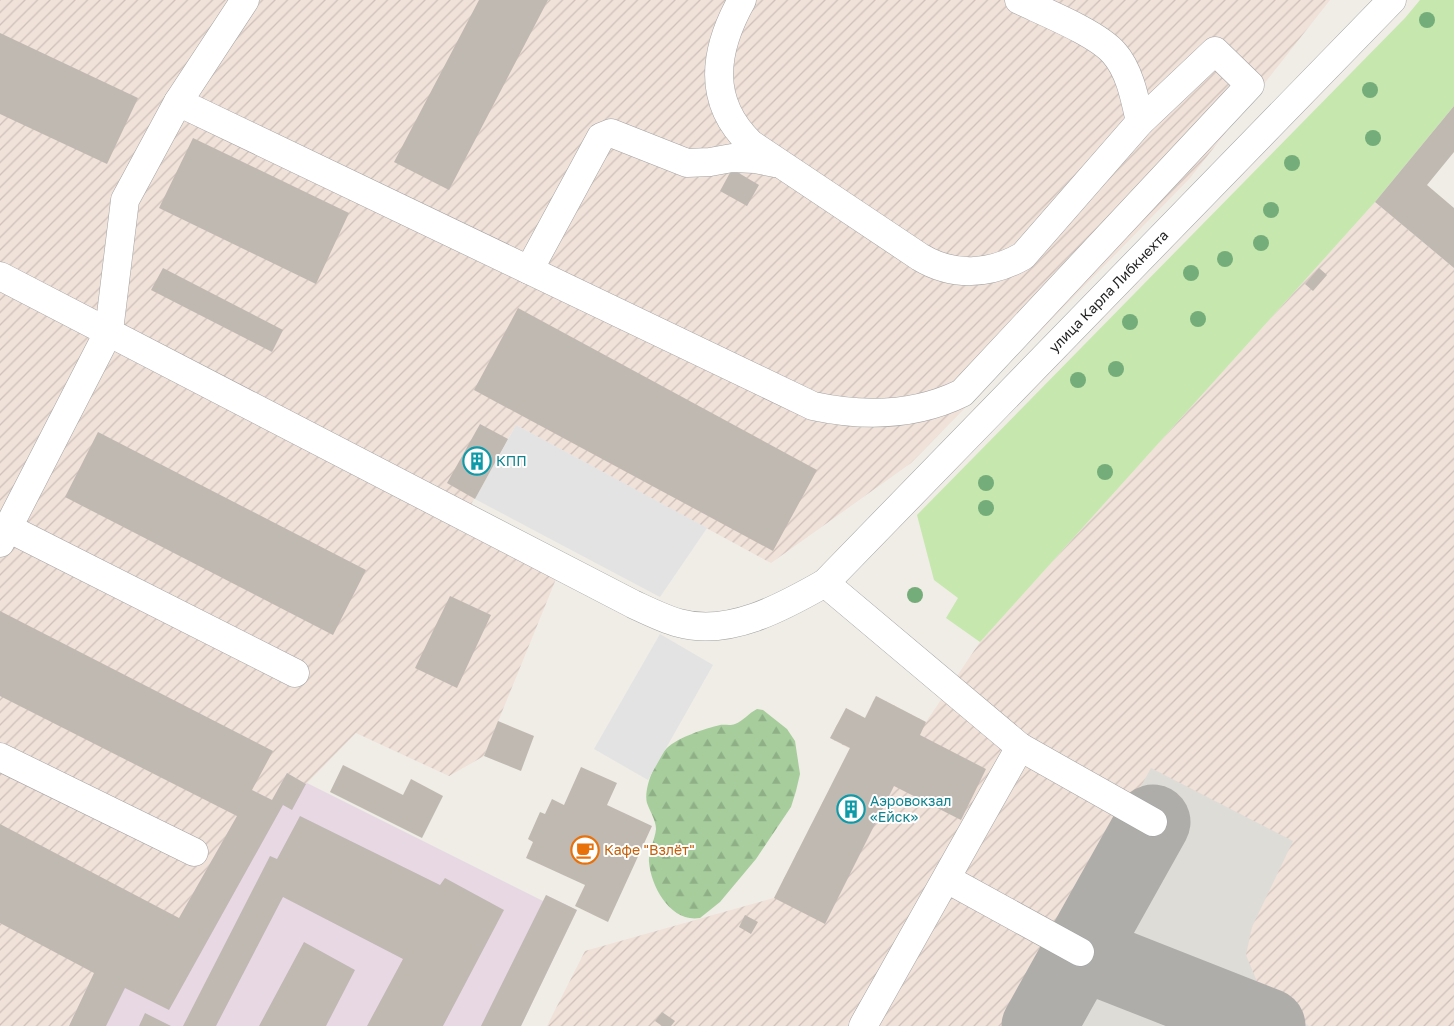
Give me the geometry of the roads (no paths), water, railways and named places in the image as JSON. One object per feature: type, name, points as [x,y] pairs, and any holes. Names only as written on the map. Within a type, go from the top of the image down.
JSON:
[{"type":"street","points":[[245,0],[178,102],[125,200],[109,331],[4,536],[295,673]]},
{"type":"street","points":[[178,102],[813,406],[846,413],[881,413],[915,410],[940,404],[962,393],[1250,85],[1215,51],[1140,122],[1023,256],[1006,266],[988,271],[952,270],[934,266],[751,144],[735,129],[723,100],[719,84],[721,48],[726,32],[742,0]]},
{"type":"street","points":[[1019,0],[1099,40],[1114,52],[1125,69],[1140,122]]},
{"type":"street","name":"улица Карла Либкнехта","points":[[0,276],[633,604],[685,624],[717,626],[765,613],[789,603],[825,583],[1392,0]]},
{"type":"street","points":[[529,270],[600,137],[611,133],[687,163],[748,158],[784,165]]},
{"type":"street","points":[[825,583],[1020,747],[1153,822]]},
{"type":"street","points":[[864,1026],[1020,747]]},
{"type":"street","points":[[0,756],[194,852]]},
{"type":"street","points":[[946,879],[1080,952]]},
{"type":"place","name":"КПП","points":[[477,461]]},
{"type":"place","name":"Аэровокзал «Ейск»","points":[[851,809]]},
{"type":"place","name":"Кафе \"Взлёт\"","points":[[585,850]]}]
